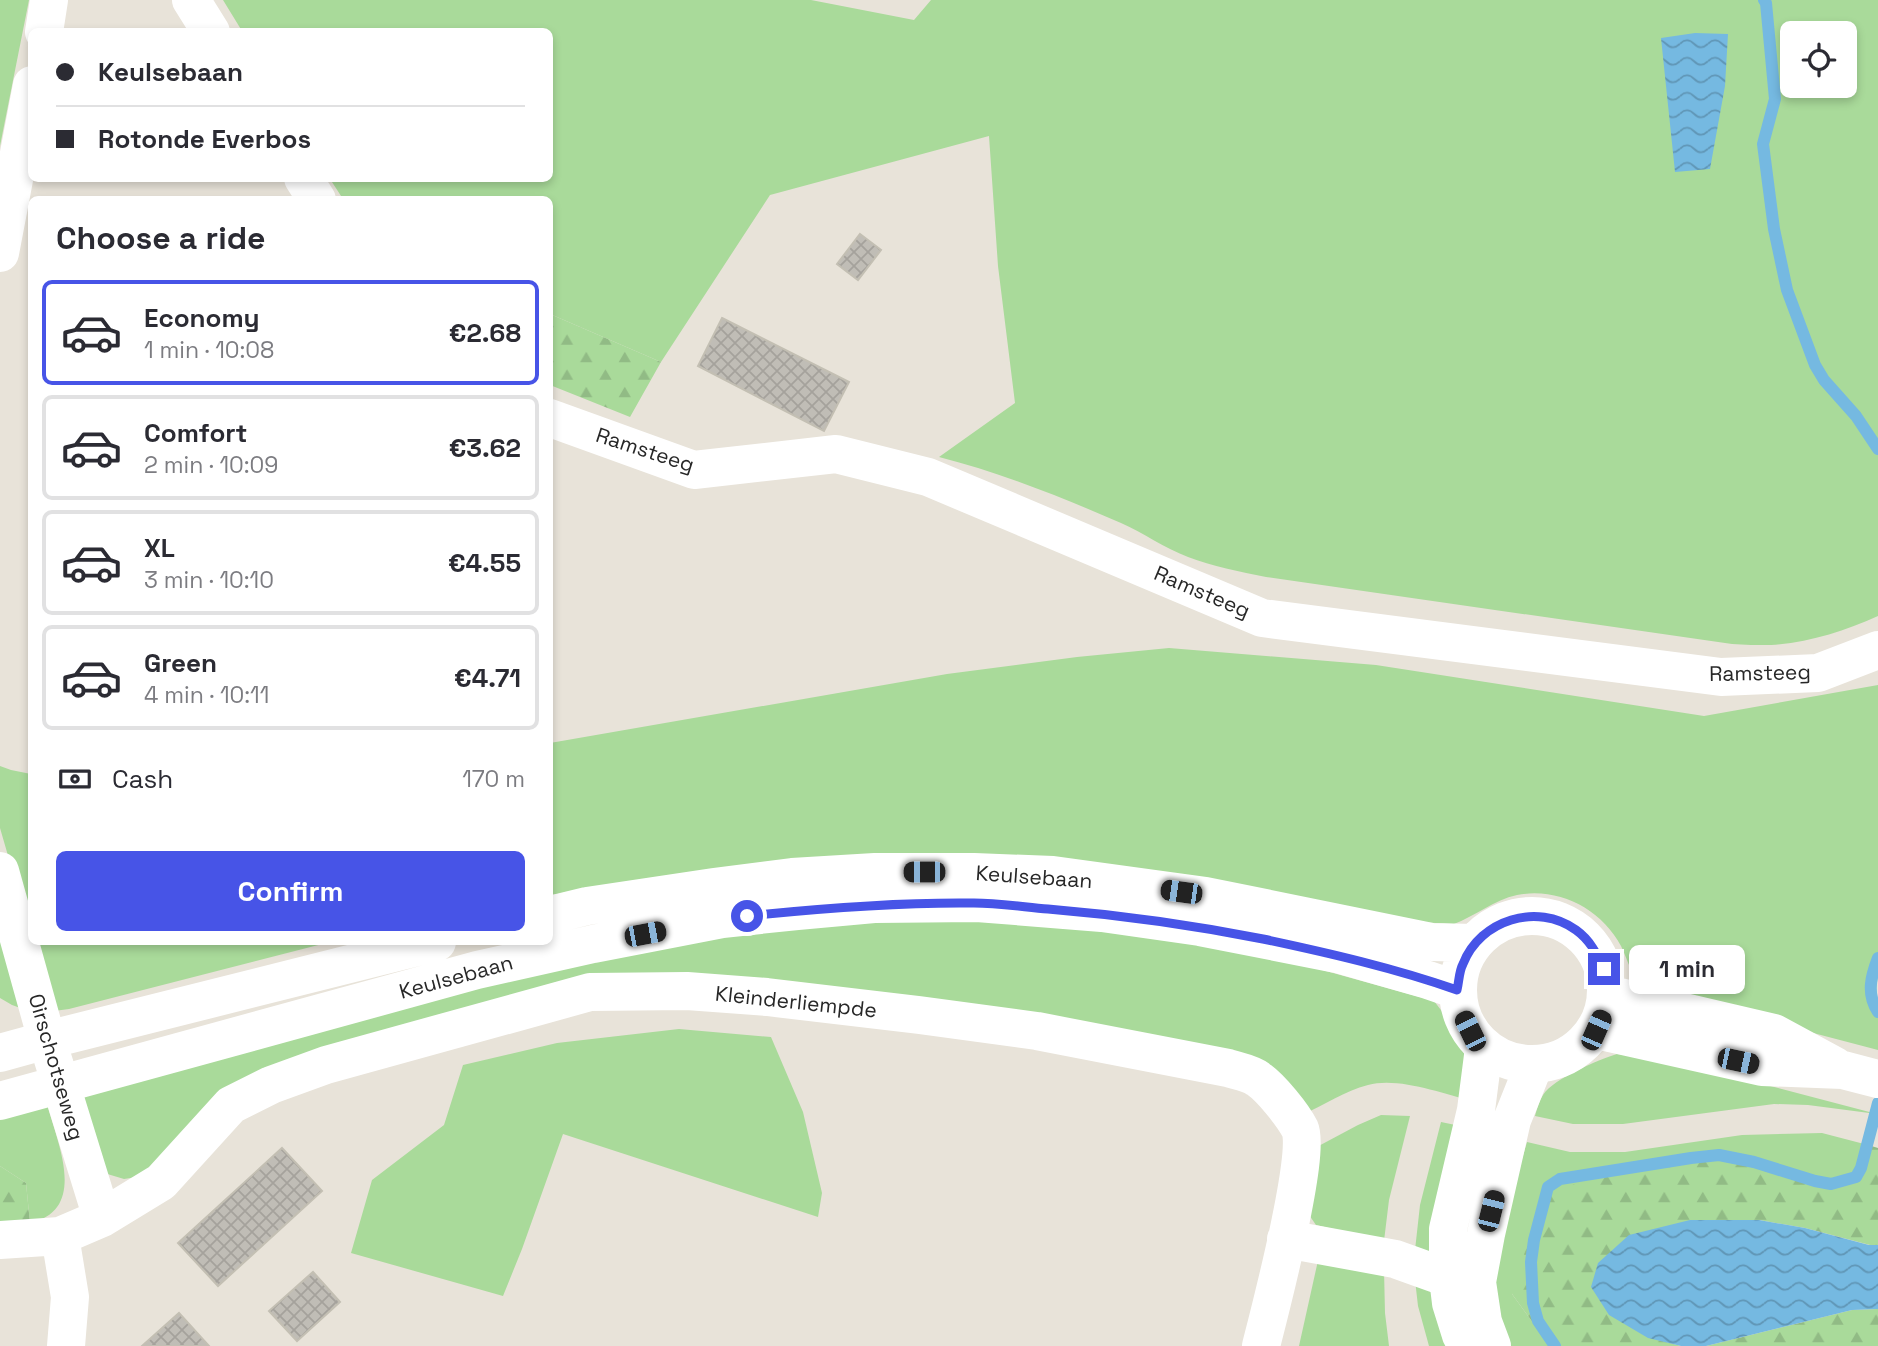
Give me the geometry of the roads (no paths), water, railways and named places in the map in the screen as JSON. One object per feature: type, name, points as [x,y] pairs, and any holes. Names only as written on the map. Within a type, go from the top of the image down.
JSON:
[{"type":"street","points":[[45,28],[50,0]]},
{"type":"street","points":[[191,0],[208,28]]},
{"type":"street","points":[[0,253],[28,106]]},
{"type":"street","name":"Ramsteeg","points":[[553,419],[694,470],[836,454],[928,477],[1262,618],[1721,677],[1818,673],[1878,650]]},
{"type":"street","name":"Oirschotseweg","points":[[0,871],[60,1085],[102,1219]]},
{"type":"street","name":"Keulsebaan","points":[[553,914],[600,904],[792,877],[875,872],[974,872],[1054,875],[1194,894],[1432,942],[1474,943]]},
{"type":"street","name":"Keulsebaan","points":[[0,1101],[477,970],[722,919],[874,904],[977,903],[1102,913],[1200,927],[1338,954],[1457,990]]},
{"type":"street","points":[[1528,916],[1553,919],[1576,929],[1593,947],[1604,969],[1607,994],[1604,1013],[1596,1030],[1580,1048],[1558,1061],[1534,1065],[1507,1061],[1484,1048],[1470,1031],[1460,1012],[1457,990],[1462,965],[1474,943],[1482,934],[1503,922],[1528,916]]},
{"type":"street","name":"Keulsebaan","points":[[0,1053],[425,945]]},
{"type":"street","name":"Kleinderliempde","points":[[102,1219],[161,1182],[231,1105],[271,1085],[338,1062],[590,992],[687,991],[781,999],[1037,1031],[1228,1068],[1257,1078],[1276,1096],[1301,1130],[1301,1160],[1262,1346]]},
{"type":"street","points":[[1607,994],[1774,1033],[1861,1075]]},
{"type":"street","points":[[1596,1030],[1762,1067],[1861,1075]]},
{"type":"street","points":[[1484,1048],[1476,1110],[1448,1229],[1462,1280],[1492,1346]]},
{"type":"street","points":[[1467,1346],[1451,1303],[1486,1234],[1513,1120],[1534,1065]]},
{"type":"street","points":[[0,1240],[60,1236],[102,1219]]},
{"type":"street","points":[[60,1236],[70,1297],[66,1346]]},
{"type":"street","points":[[1286,1238],[1395,1259],[1462,1280]]},
{"type":"water","points":[[1695,33],[1728,34],[1725,86],[1710,169],[1675,172],[1661,38]]},
{"type":"water","points":[[1690,1220],[1759,1220],[1878,1245],[1878,1309],[1852,1310],[1706,1346],[1681,1346],[1648,1338],[1609,1315],[1591,1287],[1598,1263],[1629,1235]]},
{"type":"waterway","points":[[1764,0],[1775,99],[1763,144],[1774,229],[1787,290],[1815,365],[1824,380],[1856,416],[1878,449]]},
{"type":"waterway","points":[[1878,958],[1871,985],[1872,998],[1878,1012]]},
{"type":"waterway","points":[[1555,1346],[1538,1321],[1533,1303],[1531,1262],[1548,1187],[1560,1179],[1719,1155],[1831,1184],[1856,1177],[1861,1168],[1878,1103]]}]
